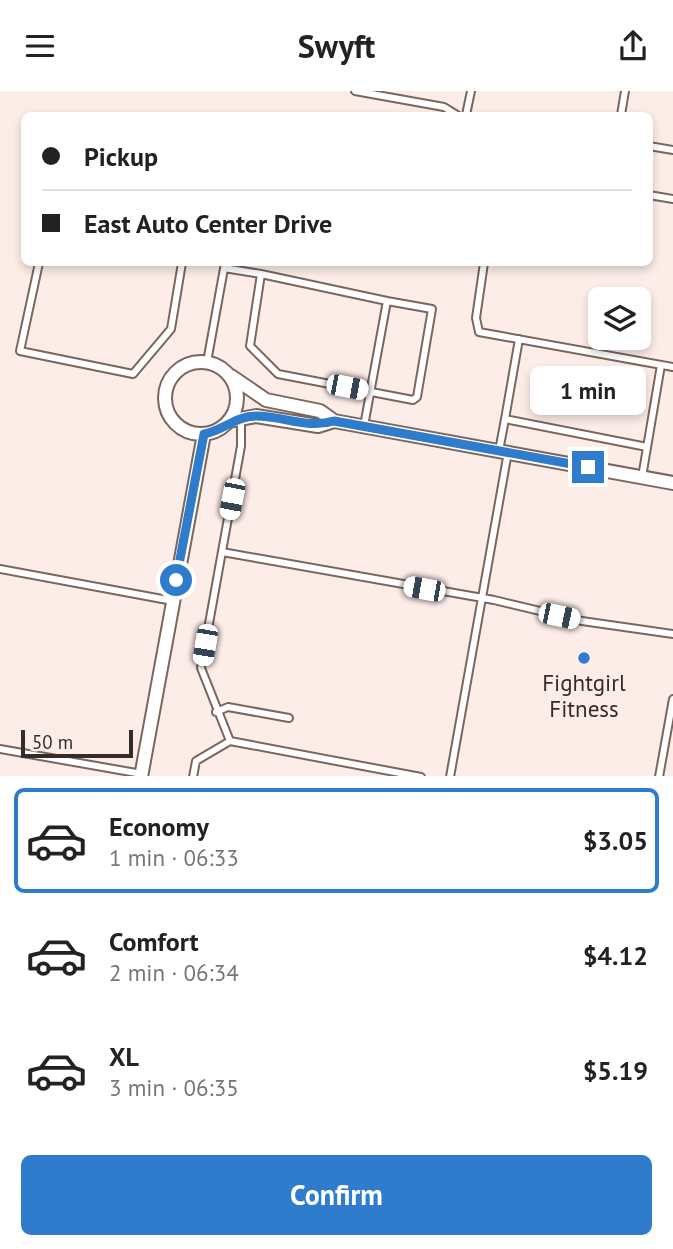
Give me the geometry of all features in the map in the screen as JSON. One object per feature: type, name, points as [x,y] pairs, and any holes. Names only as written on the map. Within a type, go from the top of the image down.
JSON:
[{"type":"street","points":[[334,421],[318,426],[266,417],[235,420],[204,434],[187,431],[177,425],[170,417],[164,395],[167,384],[182,367],[207,362],[266,400],[320,411],[334,421],[673,482]]},
{"type":"street","points":[[230,376],[237,401],[235,420]]},
{"type":"street","points":[[141,775],[204,434]]},
{"type":"lane","points":[[355,91],[444,107],[452,112]]},
{"type":"lane","points":[[467,112],[471,91]]},
{"type":"lane","points":[[622,112],[625,91]]},
{"type":"lane","points":[[653,147],[673,150]]},
{"type":"lane","points":[[653,196],[673,199]]},
{"type":"lane","points":[[38,266],[20,351],[133,374],[171,329],[182,266]]},
{"type":"lane","points":[[207,362],[224,266]]},
{"type":"lane","points":[[228,266],[432,309],[417,397],[412,400],[278,374],[250,346],[261,274]]},
{"type":"lane","points":[[484,266],[476,318],[479,332],[673,367]]},
{"type":"lane","points":[[364,426],[387,301]]},
{"type":"lane","points":[[450,776],[481,598],[503,451],[505,419],[519,339]]},
{"type":"lane","points":[[642,477],[661,365]]},
{"type":"lane","points":[[505,419],[646,447]]},
{"type":"lane","points":[[230,741],[216,712],[201,669],[241,446],[235,420]]},
{"type":"lane","points":[[222,552],[481,598],[582,621],[673,634]]},
{"type":"lane","points":[[0,569],[173,601]]},
{"type":"lane","points":[[659,776],[673,699]]},
{"type":"lane","points":[[216,712],[228,707],[289,718]]},
{"type":"lane","points":[[193,776],[196,761],[230,741],[421,776]]},
{"type":"lane","points":[[0,748],[141,775]]},
{"type":"place","name":"Fightgirl Fitness","points":[[584,658]]},
{"type":"route","points":[[176,580],[204,434],[220,429],[229,421],[256,416],[318,426],[334,421],[588,467]]}]
